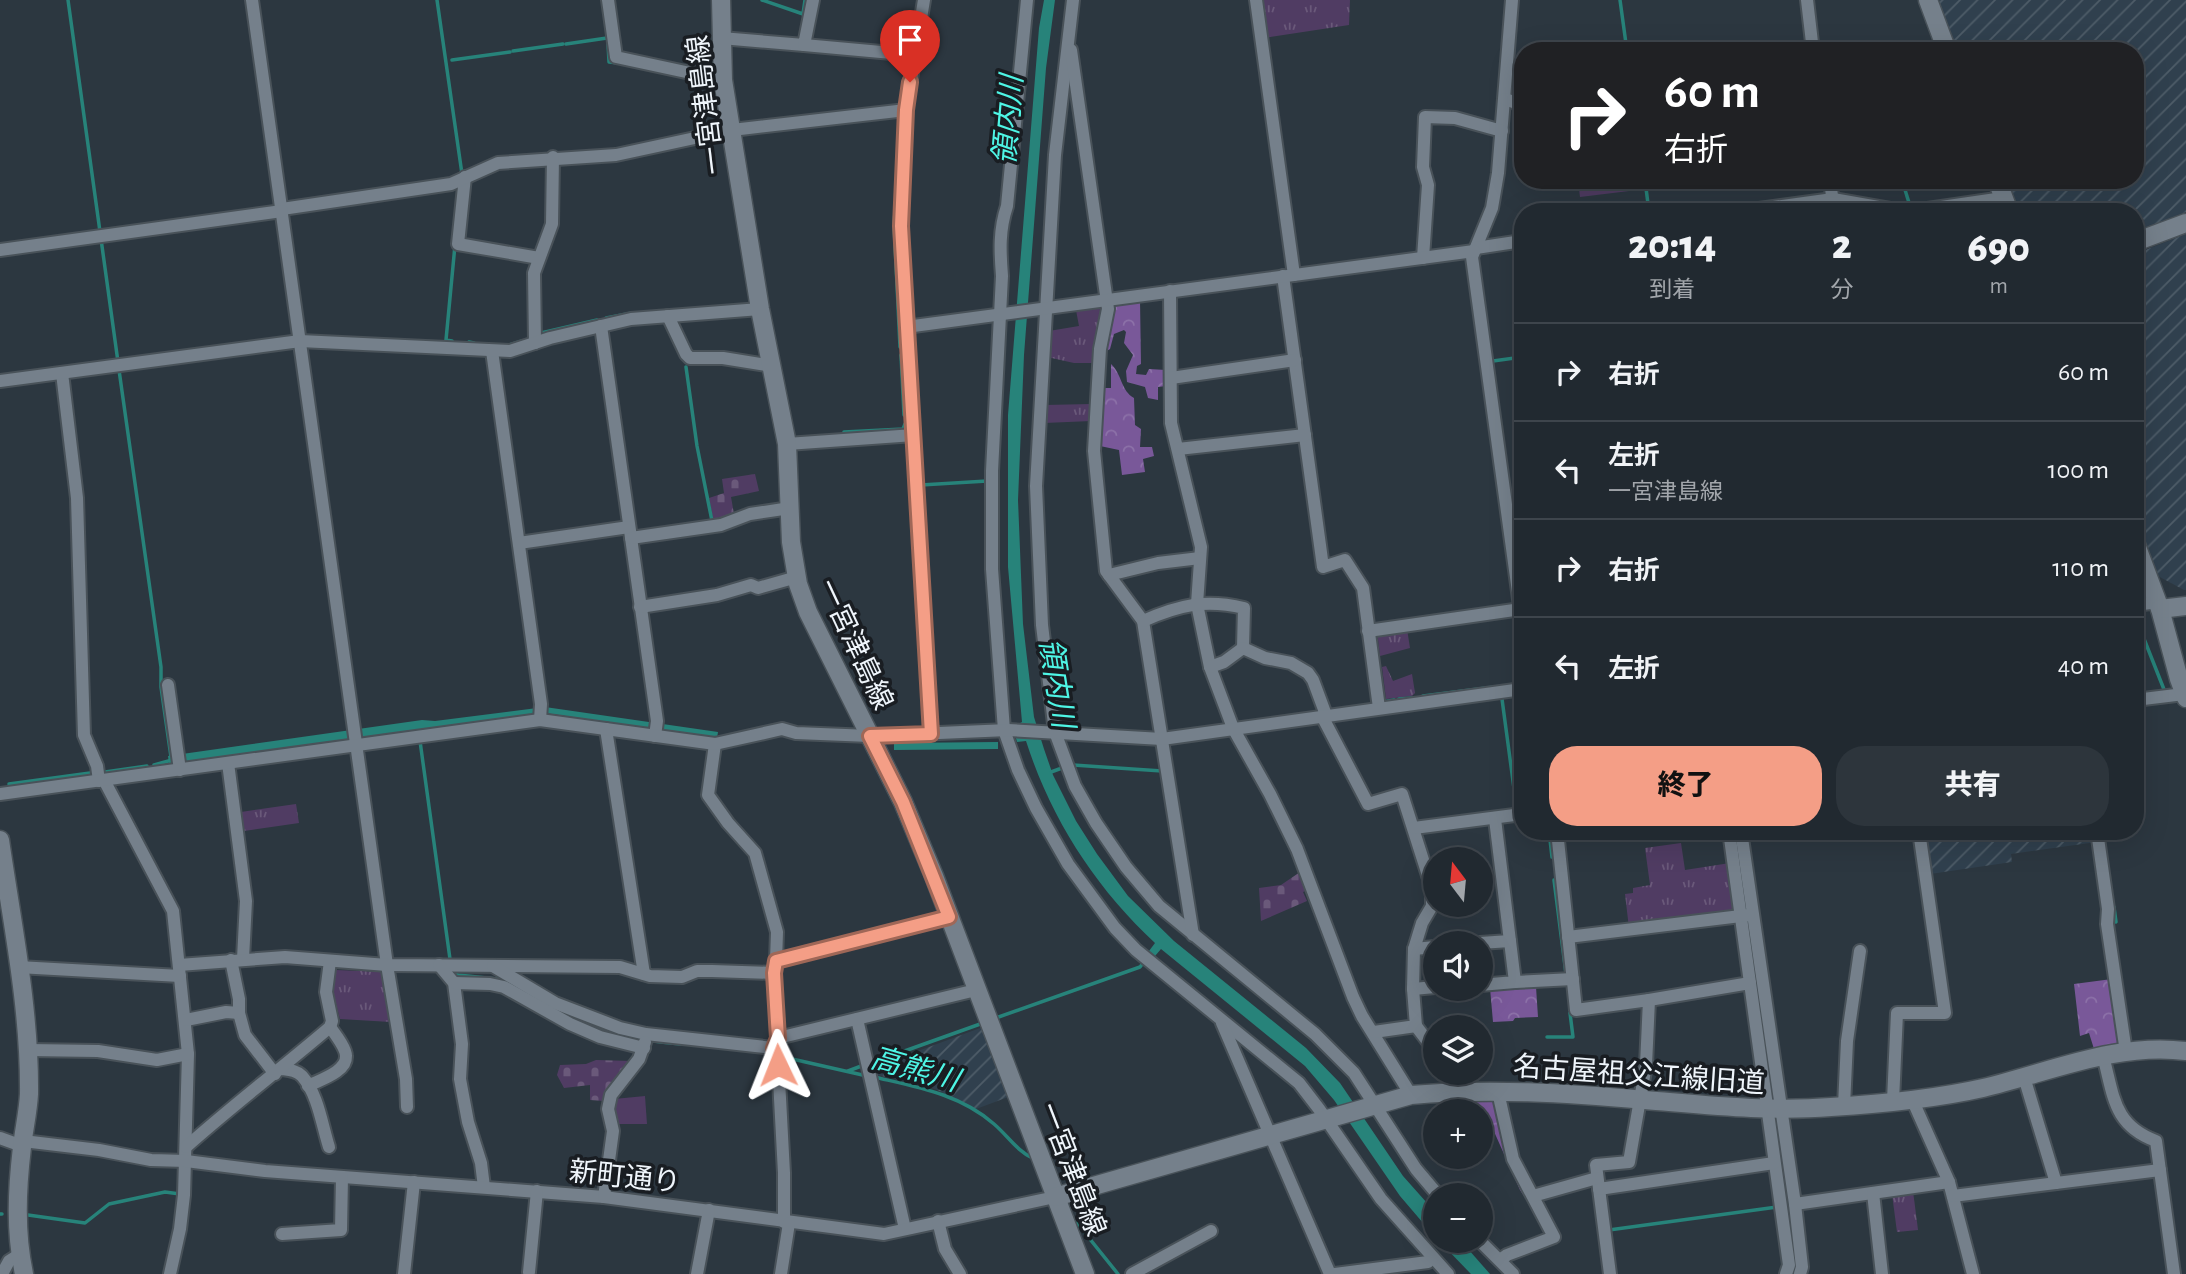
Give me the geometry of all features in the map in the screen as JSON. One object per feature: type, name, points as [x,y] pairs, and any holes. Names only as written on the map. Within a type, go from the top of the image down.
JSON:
[{"type":"street","points":[[253,0],[387,965],[406,1079],[407,1107]]},
{"type":"street","points":[[608,0],[616,57],[723,80]]},
{"type":"street","name":"一宮津島線","points":[[721,0],[723,80],[760,309],[787,444],[791,542],[797,578],[808,612],[903,802],[1086,1274]]},
{"type":"street","points":[[804,45],[813,0]]},
{"type":"street","points":[[924,0],[906,110],[901,226],[931,734]]},
{"type":"street","points":[[1027,0],[1007,206],[1001,223],[1001,313],[992,471],[992,569],[1006,730],[1018,770],[1036,808],[1091,898],[1136,950],[1299,1083],[1428,1263],[1448,1274]]},
{"type":"street","points":[[1073,0],[1055,155],[1044,307],[1036,486],[1037,552],[1053,732],[1075,786],[1118,856],[1160,906],[1315,1034],[1354,1073],[1371,1105],[1428,1183]]},
{"type":"street","points":[[1256,0],[1289,275],[1295,360],[1323,567],[1345,560],[1363,588],[1379,708]]},
{"type":"street","points":[[1511,0],[1498,173],[1492,208],[1472,257],[1514,559]]},
{"type":"street","points":[[1807,0],[1812,42]]},
{"type":"street","points":[[1928,0],[1944,42]]},
{"type":"street","points":[[1069,32],[1108,309],[1100,349],[1094,451],[1106,571],[1143,621],[1194,935]]},
{"type":"street","points":[[721,38],[914,55]]},
{"type":"street","points":[[1505,99],[1514,102]]},
{"type":"street","points":[[0,250],[451,184],[498,163],[553,157],[616,155],[732,130],[906,110]]},
{"type":"street","points":[[1423,258],[1428,185],[1423,167],[1425,117],[1455,118],[1502,131]]},
{"type":"street","points":[[535,343],[534,272],[552,224],[553,157]]},
{"type":"street","points":[[465,177],[458,244],[539,258]]},
{"type":"street","points":[[2144,239],[2186,223]]},
{"type":"street","points":[[906,327],[1423,258],[1514,243]]},
{"type":"street","points":[[1170,291],[1171,423],[1201,547],[1197,604],[1210,667],[1233,728],[1297,849],[1353,997],[1411,1095]]},
{"type":"street","points":[[0,381],[300,341],[510,351],[631,319],[760,309]]},
{"type":"street","points":[[668,316],[690,358],[723,358],[772,366]]},
{"type":"street","points":[[601,326],[655,730]]},
{"type":"street","points":[[492,351],[541,714]]},
{"type":"street","points":[[1171,379],[1295,360]]},
{"type":"street","points":[[62,373],[79,518],[84,735],[102,780],[170,903],[186,1020],[186,1161],[180,1229],[170,1274]]},
{"type":"street","points":[[787,444],[914,435]]},
{"type":"street","points":[[1178,449],[1305,435]]},
{"type":"street","points":[[519,543],[721,525],[750,514],[790,508]]},
{"type":"street","points":[[1109,575],[1158,563],[1200,558]]},
{"type":"street","points":[[2144,566],[2159,606],[2185,696],[2144,699]]},
{"type":"street","points":[[640,607],[717,595],[751,585],[758,588],[797,578]]},
{"type":"street","points":[[1143,621],[1170,609],[1197,604],[1228,604],[1244,608],[1243,648]]},
{"type":"street","points":[[2144,605],[2186,606]]},
{"type":"street","points":[[1368,631],[1514,618]]},
{"type":"street","points":[[1210,667],[1224,662],[1243,648]]},
{"type":"street","points":[[1243,648],[1265,658],[1300,666],[1313,680],[1324,715],[1368,804],[1402,794],[1432,888],[1432,906],[1422,923],[1414,948],[1416,1026],[1423,1035]]},
{"type":"street","points":[[169,685],[179,763]]},
{"type":"street","points":[[0,794],[102,780],[179,763],[228,763],[356,738],[541,714],[606,729],[655,730],[715,744],[782,729],[796,733],[870,736],[1006,730],[1162,739],[1514,689]]},
{"type":"street","points":[[606,729],[644,974]]},
{"type":"street","points":[[715,744],[708,795],[755,853],[777,932],[776,1050],[786,1222],[782,1274]]},
{"type":"street","points":[[228,763],[246,901],[237,960],[239,1013],[245,1035],[278,1072]]},
{"type":"street","points":[[1414,828],[1514,815]]},
{"type":"street","points":[[1495,819],[1515,982]]},
{"type":"street","points":[[0,840],[28,1050],[29,1097],[22,1143],[17,1218],[24,1274]]},
{"type":"street","points":[[1558,840],[1576,1010],[1750,984]]},
{"type":"street","points":[[1732,840],[1746,915],[1774,1109],[1774,1163],[1789,1265],[1786,1274]]},
{"type":"street","points":[[1742,840],[1750,984],[1795,1204],[1802,1267],[1800,1274]]},
{"type":"street","points":[[1893,1101],[1897,1013],[1945,1013],[1920,840]]},
{"type":"street","points":[[2098,840],[2108,908],[2107,924],[2126,1052]]},
{"type":"street","points":[[1568,937],[1746,915]]},
{"type":"street","points":[[18,967],[179,970],[237,960],[285,957],[387,965],[620,967],[650,976],[682,977],[696,971],[775,967],[949,917]]},
{"type":"street","points":[[1493,942],[1510,941]]},
{"type":"street","points":[[1414,948],[1423,948]]},
{"type":"street","points":[[1844,1106],[1847,1041],[1860,951]]},
{"type":"street","points":[[186,1147],[230,1107],[278,1072],[330,1027],[332,1021],[326,992],[330,961]]},
{"type":"street","points":[[439,965],[454,984],[461,1044],[460,1079],[468,1122],[481,1163],[484,1187]]},
{"type":"street","points":[[493,966],[566,1008],[645,1040]]},
{"type":"street","points":[[1493,984],[1573,979]]},
{"type":"street","points":[[454,984],[490,984],[504,987],[570,1024],[600,1037],[776,1050],[857,1019],[976,990]]},
{"type":"street","points":[[1413,989],[1423,989]]},
{"type":"street","points":[[1610,1274],[1596,1166],[1629,1162],[1646,1065],[1649,1000]]},
{"type":"street","points":[[186,1020],[226,1012],[239,1013]]},
{"type":"street","points":[[857,1019],[905,1229]]},
{"type":"street","points":[[1222,1021],[1330,1274]]},
{"type":"street","points":[[1374,1032],[1416,1026]]},
{"type":"street","points":[[308,1086],[340,1069],[346,1060],[347,1055],[330,1027]]},
{"type":"street","points":[[604,1197],[613,1131],[608,1110],[611,1094],[645,1040]]},
{"type":"street","name":"名古屋祖父江線旧道","points":[[1055,1197],[1411,1095],[1459,1091],[1641,1099],[1774,1109],[1844,1106],[1951,1094],[2103,1056],[2143,1049],[2186,1051]]},
{"type":"street","points":[[28,1050],[98,1051],[157,1060],[188,1054]]},
{"type":"street","points":[[2103,1056],[2123,1118],[2140,1135],[2157,1141],[2173,1274],[2186,1272]]},
{"type":"street","points":[[278,1072],[293,1070],[302,1076],[315,1101],[329,1147]]},
{"type":"street","points":[[2024,1077],[2056,1183]]},
{"type":"street","points":[[1458,1085],[1459,1091]]},
{"type":"street","points":[[1498,1092],[1513,1159],[1554,1237],[1500,1260]]},
{"type":"street","points":[[1912,1099],[1950,1182],[1973,1274]]},
{"type":"street","name":"新町通り","points":[[0,1138],[22,1143],[99,1150],[151,1160],[604,1197],[884,1234],[1055,1197]]},
{"type":"street","points":[[1533,1196],[1598,1183],[1774,1163]]},
{"type":"street","points":[[1953,1196],[2160,1170]]},
{"type":"street","points":[[282,1234],[341,1230],[342,1177]]},
{"type":"street","points":[[404,1274],[414,1182]]},
{"type":"street","points":[[1795,1204],[1950,1182]]},
{"type":"street","points":[[529,1272],[537,1191]]},
{"type":"street","points":[[1872,1193],[1882,1274]]},
{"type":"street","points":[[698,1274],[709,1210]]},
{"type":"street","points":[[938,1221],[945,1249],[960,1274]]},
{"type":"street","points":[[1132,1274],[1211,1231]]},
{"type":"street","points":[[1493,1253],[1513,1274]]},
{"type":"street","points":[[2,1274],[9,1261],[20,1254]]},
{"type":"street","points":[[1335,1274],[1428,1263]]},
{"type":"shaded area","points":[[1044,0],[1055,0],[1046,68],[1024,355],[1018,500],[1023,624],[1034,717],[1044,749],[1053,775],[1076,821],[1128,896],[1174,941],[1306,1048],[1340,1083],[1403,1176],[1423,1198],[1423,1223],[1400,1196],[1334,1100],[1305,1066],[1161,949],[1155,956],[1149,951],[1155,943],[1094,875],[1048,798],[1026,741],[1017,742],[1013,727],[1022,722],[1008,567],[1008,415],[1039,28]]},
{"type":"shaded area","points":[[1935,0],[2186,0],[2186,212],[2144,228],[2144,203],[2013,203],[2007,189],[2144,189],[2144,42],[1951,42]]},
{"type":"shaded area","points":[[2186,234],[2186,590],[2155,577],[2144,548],[2144,250]]},
{"type":"shaded area","points":[[545,707],[718,732],[717,738],[545,713],[169,764],[168,756],[422,720],[435,721]]},
{"type":"shaded area","points":[[998,742],[998,749],[894,750],[894,743]]},
{"type":"shaded area","points":[[1925,840],[2097,840],[2011,854],[2012,862],[1930,874]]},
{"type":"shaded area","points":[[983,1027],[1011,1096],[976,1109],[935,1089],[873,1074],[872,1068]]},
{"type":"shaded area","points":[[1451,1253],[1472,1253],[1490,1274],[1471,1274]]},
{"type":"green space","points":[[1259,0],[1350,0],[1349,25],[1264,38]]},
{"type":"green space","points":[[1579,189],[1629,191],[1580,197]]},
{"type":"green space","points":[[1140,301],[1141,364],[1137,366],[1136,374],[1146,375],[1149,369],[1166,370],[1166,386],[1158,387],[1158,400],[1148,398],[1145,387],[1127,382],[1126,371],[1133,355],[1124,343],[1124,330],[1114,334],[1110,349],[1105,352],[1114,306]]},
{"type":"green space","points":[[1101,306],[1104,309],[1094,363],[1074,363],[1047,357],[1049,331],[1079,326],[1076,310]]},
{"type":"green space","points":[[1111,364],[1126,391],[1134,398],[1135,425],[1141,429],[1140,447],[1152,447],[1154,456],[1143,459],[1145,472],[1122,475],[1119,450],[1100,446],[1102,388],[1111,388]]},
{"type":"green space","points":[[1092,404],[1091,421],[1044,423],[1045,405]]},
{"type":"green space","points":[[755,474],[759,491],[731,497],[734,514],[713,519],[709,498],[724,493],[722,479]]},
{"type":"green space","points":[[1407,629],[1410,648],[1380,656],[1377,631]]},
{"type":"green space","points":[[1386,666],[1393,681],[1412,674],[1415,693],[1412,696],[1386,699],[1382,667]]},
{"type":"green space","points":[[296,804],[299,823],[244,831],[241,812]]},
{"type":"green space","points":[[1681,843],[1685,870],[1730,863],[1737,913],[1629,928],[1625,894],[1633,893],[1633,888],[1650,885],[1645,848]]},
{"type":"green space","points":[[1303,870],[1310,889],[1303,892],[1307,901],[1261,921],[1259,888],[1281,885]]},
{"type":"green space","points":[[336,970],[385,972],[391,1022],[340,1019],[333,992]]},
{"type":"green space","points":[[2112,979],[2121,1039],[2117,1043],[2094,1049],[2089,1033],[2080,1036],[2074,984]]},
{"type":"green space","points":[[1534,985],[1538,1017],[1493,1022],[1493,988]]},
{"type":"green space","points":[[596,1060],[632,1061],[604,1101],[590,1100],[590,1085],[564,1088],[557,1075],[560,1065],[586,1064]]},
{"type":"green space","points":[[645,1096],[647,1124],[616,1124],[614,1099]]},
{"type":"green space","points":[[1494,1098],[1527,1195],[1524,1196],[1520,1190],[1493,1129],[1493,1099],[1462,1099]]},
{"type":"green space","points":[[1913,1191],[1918,1230],[1897,1232],[1892,1194]]},
{"type":"waterway","points":[[68,0],[118,362]]},
{"type":"waterway","points":[[437,0],[462,174]]},
{"type":"waterway","points":[[762,0],[803,14],[805,0]]},
{"type":"waterway","points":[[1620,0],[1626,42]]},
{"type":"waterway","points":[[566,44],[607,38]]},
{"type":"waterway","points":[[513,51],[563,44]]},
{"type":"waterway","points":[[608,44],[609,62],[618,63]]},
{"type":"waterway","points":[[452,60],[510,52]]},
{"type":"waterway","points":[[897,186],[894,224],[900,347]]},
{"type":"waterway","points":[[1646,189],[1648,203]]},
{"type":"waterway","points":[[1905,189],[1909,203]]},
{"type":"waterway","points":[[452,341],[446,340],[455,245]]},
{"type":"waterway","points":[[606,318],[632,313]]},
{"type":"waterway","points":[[541,333],[597,320]]},
{"type":"waterway","points":[[506,346],[522,341]]},
{"type":"waterway","points":[[469,342],[474,343]]},
{"type":"waterway","points":[[901,355],[904,415]]},
{"type":"waterway","points":[[1493,361],[1514,358]]},
{"type":"waterway","points":[[686,367],[697,446],[712,521]]},
{"type":"waterway","points":[[119,370],[171,757]]},
{"type":"waterway","points":[[844,432],[903,429],[905,424]]},
{"type":"waterway","points":[[921,485],[987,481]]},
{"type":"waterway","points":[[2144,639],[2165,692]]},
{"type":"waterway","points":[[1423,696],[1494,687]]},
{"type":"waterway","points":[[1383,698],[1383,702],[1394,700]]},
{"type":"waterway","points":[[1399,699],[1413,698]]},
{"type":"waterway","points":[[1502,699],[1514,789]]},
{"type":"waterway","points":[[420,741],[450,959]]},
{"type":"waterway","points":[[154,765],[172,760]]},
{"type":"waterway","points":[[1073,765],[1162,771]]},
{"type":"waterway","points":[[105,772],[147,766]]},
{"type":"waterway","points":[[1051,772],[1062,768]]},
{"type":"waterway","points":[[9,784],[90,773]]},
{"type":"waterway","points":[[1550,840],[1552,857]]},
{"type":"waterway","points":[[1554,880],[1566,974]]},
{"type":"waterway","points":[[2114,907],[2116,922]]},
{"type":"waterway","points":[[993,1019],[1140,967],[1143,963]]},
{"type":"waterway","points":[[453,971],[458,975],[506,980]]},
{"type":"waterway","points":[[565,1013],[592,1026],[621,1035],[681,1044]]},
{"type":"waterway","points":[[1547,1037],[1573,1037],[1570,1013]]},
{"type":"waterway","points":[[1762,1017],[1773,1101]]},
{"type":"waterway","points":[[871,1063],[983,1023]]},
{"type":"waterway","points":[[779,1056],[867,1076]]},
{"type":"waterway","points":[[848,1071],[864,1065]]},
{"type":"waterway","name":"高熊川","points":[[874,1077],[937,1093],[967,1105],[994,1124],[1018,1148],[1034,1159]]},
{"type":"waterway","points":[[1776,1117],[1788,1209]]},
{"type":"waterway","points":[[28,1215],[85,1223],[109,1204],[165,1192],[180,1194]]},
{"type":"waterway","points":[[1609,1230],[1777,1207]]},
{"type":"waterway","points":[[1789,1214],[1795,1265],[1793,1274]]},
{"type":"waterway","name":"高熊川","points":[[1077,1223],[1118,1274]]},
{"type":"route","points":[[778,1065],[774,1048],[778,1038],[774,973],[776,961],[949,917],[903,802],[870,736],[931,734],[901,226],[906,110],[910,82]]},
{"type":"water label","name":"領内川","points":[[1008,120]]},
{"type":"water label","name":"領内川","points":[[1057,683]]}]
